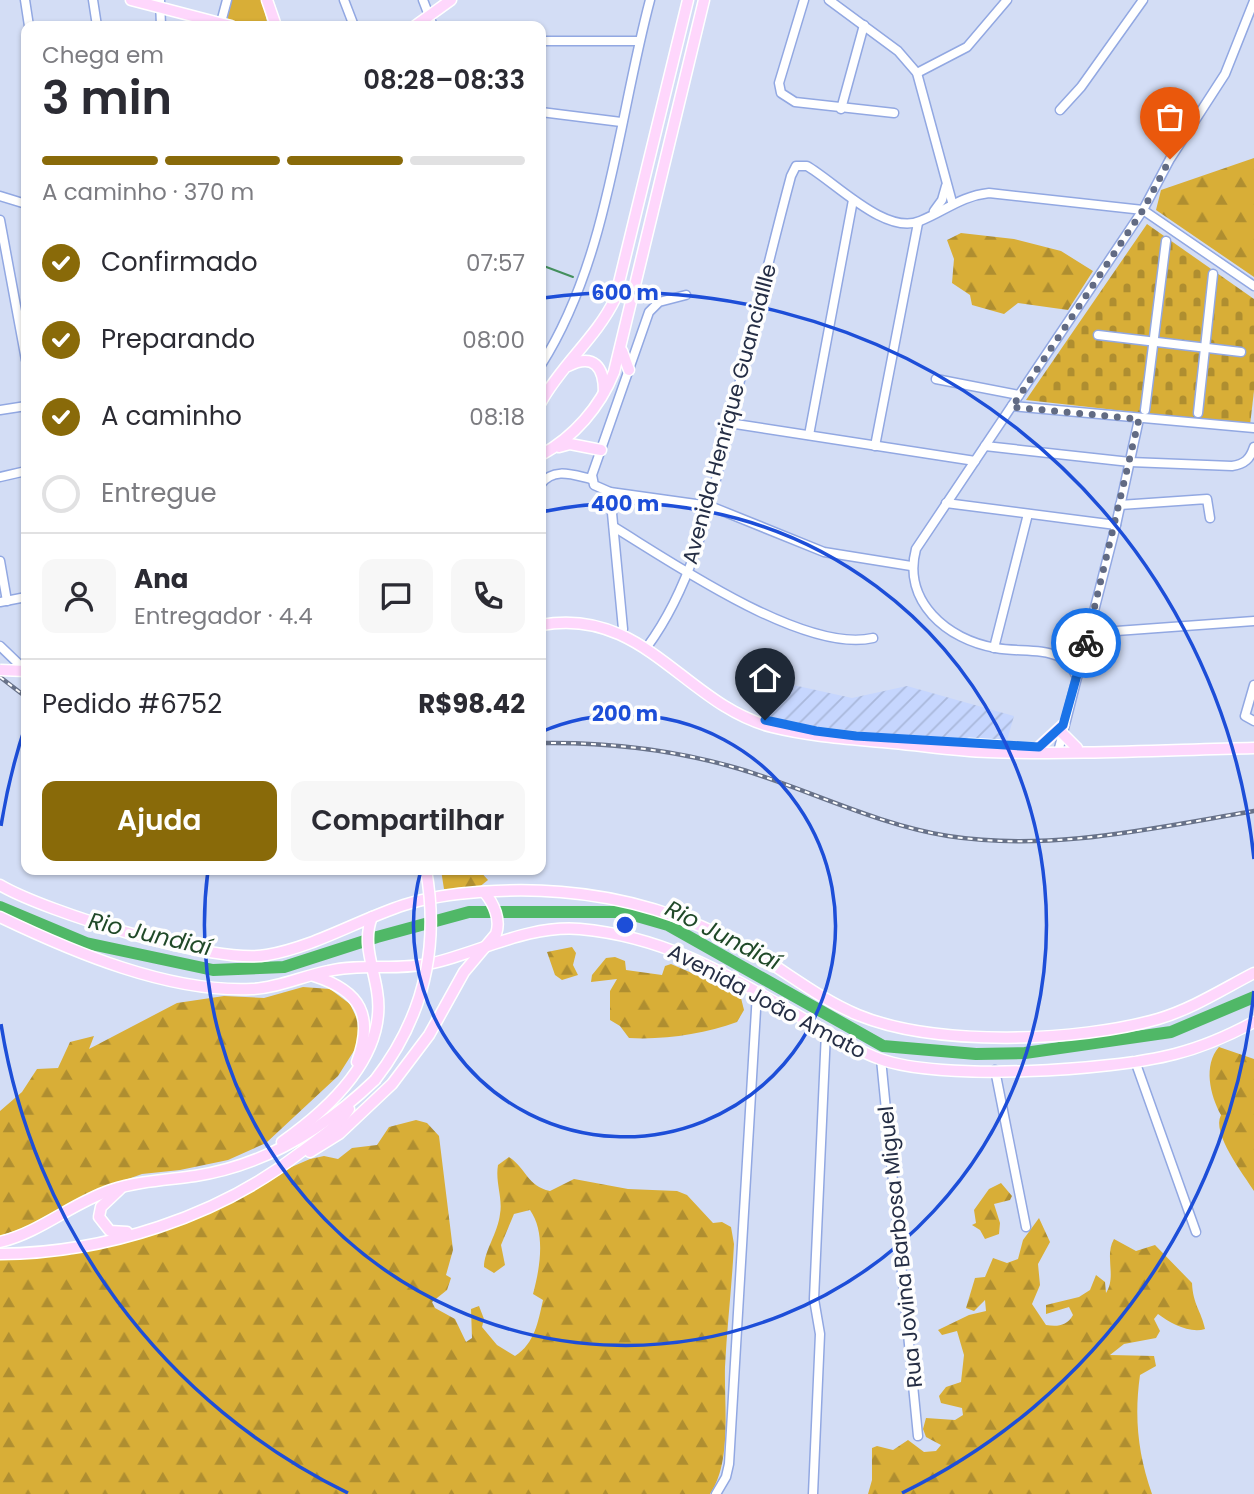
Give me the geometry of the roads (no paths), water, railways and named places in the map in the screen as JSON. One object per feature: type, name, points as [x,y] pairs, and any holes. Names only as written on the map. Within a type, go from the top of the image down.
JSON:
[{"type":"main road","points":[[131,0],[160,4],[210,21]]},
{"type":"main road","points":[[267,0],[274,21]]},
{"type":"main road","points":[[431,21],[451,0]]},
{"type":"main road","points":[[546,394],[562,369],[601,324],[615,299],[688,0]]},
{"type":"main road","points":[[546,452],[587,417],[604,393],[622,349],[704,0]]},
{"type":"main road","points":[[622,349],[629,370]]},
{"type":"main road","points":[[562,369],[578,361],[595,362],[602,369],[604,393]]},
{"type":"main road","points":[[551,449],[570,444],[601,450]]},
{"type":"main road","points":[[546,619],[573,618],[623,629],[717,695],[754,715],[786,726],[856,736],[1059,750],[1254,746]]},
{"type":"main road","points":[[546,625],[570,623],[593,626],[648,645],[715,700],[770,727],[811,735],[987,752],[1254,746]]},
{"type":"main road","points":[[0,670],[21,671]]},
{"type":"main road","points":[[1039,747],[1063,729],[1077,748]]},
{"type":"main road","points":[[0,1242],[40,1227],[95,1196],[123,1186],[240,1166],[309,1134],[355,1099],[375,1080],[402,1041],[417,1010],[427,975],[433,928],[427,875]]},
{"type":"main road","name":"Avenida João Amato","points":[[0,885],[81,919],[227,955],[265,956],[407,904],[485,893],[541,890],[631,901],[694,923],[744,947],[858,1015],[910,1030],[953,1035],[1023,1037],[1117,1027],[1170,1014],[1254,973]]},
{"type":"main road","points":[[0,1254],[64,1249],[144,1231],[240,1191],[339,1134],[393,1084],[429,1035],[464,972],[488,946],[498,928],[494,905],[485,893]]},
{"type":"main road","name":"Avenida João Amato","points":[[0,917],[76,950],[161,979],[215,989],[254,989],[314,976],[329,970],[371,964],[430,964],[526,932],[574,929],[617,933],[673,948],[825,1032],[881,1059],[916,1067],[995,1070],[1135,1061],[1172,1055],[1209,1044],[1254,1022]]},
{"type":"main road","points":[[218,1171],[283,1142],[321,1112],[370,1049],[377,1029],[380,1007],[365,934],[372,918]]},
{"type":"main road","points":[[314,976],[346,990],[360,1005],[366,1026],[352,1075]]},
{"type":"main road","points":[[285,1165],[335,1126],[355,1099]]},
{"type":"main road","points":[[123,1186],[101,1207],[101,1223],[110,1231],[144,1231]]},
{"type":"street","points":[[25,0],[28,21]]},
{"type":"street","points":[[93,0],[96,21]]},
{"type":"street","points":[[220,21],[227,0]]},
{"type":"street","points":[[344,0],[352,21]]},
{"type":"street","points":[[422,0],[431,21]]},
{"type":"street","points":[[546,357],[558,338],[589,265],[650,0]]},
{"type":"street","points":[[804,0],[779,83],[781,93],[795,102],[894,113]]},
{"type":"street","points":[[829,0],[898,51],[917,73],[952,202]]},
{"type":"street","points":[[917,73],[967,47],[1007,0]]},
{"type":"street","points":[[1060,110],[1081,87],[1143,0]]},
{"type":"street","points":[[1077,677],[1064,658],[1052,654],[994,648],[960,637],[939,624],[926,610],[917,591],[911,566],[916,548],[1143,210],[1170,159],[1225,74],[1254,1]]},
{"type":"street","points":[[841,109],[864,25]]},
{"type":"street","points":[[546,41],[639,41]]},
{"type":"street","points":[[546,113],[621,122]]},
{"type":"street","name":"Avenida Henrique Guanciallle","points":[[648,645],[688,572],[710,506],[790,176],[796,166],[807,166],[853,200]]},
{"type":"street","points":[[929,216],[942,200],[947,183]]},
{"type":"street","points":[[809,435],[853,200],[886,218],[918,223],[952,202],[989,193],[1143,210],[1254,286]]},
{"type":"street","points":[[0,196],[21,202]]},
{"type":"street","points":[[0,220],[21,333]]},
{"type":"street","points":[[875,446],[918,223]]},
{"type":"street","points":[[1145,410],[1166,241]]},
{"type":"street","points":[[1198,413],[1213,274]]},
{"type":"street","points":[[591,480],[652,306],[686,295]]},
{"type":"street","points":[[1098,335],[1241,352]]},
{"type":"street","points":[[936,379],[1019,395]]},
{"type":"street","points":[[0,410],[21,407]]},
{"type":"street","points":[[1012,407],[1249,429]]},
{"type":"street","points":[[1059,750],[1116,525],[1139,419]]},
{"type":"street","points":[[729,423],[975,461]]},
{"type":"street","points":[[985,446],[1130,462],[1232,466],[1243,465],[1250,458],[1254,447]]},
{"type":"street","points":[[0,477],[21,472]]},
{"type":"street","points":[[546,477],[563,473],[591,480],[598,489],[610,492],[710,506],[824,552],[911,566]]},
{"type":"street","points":[[610,492],[623,629]]},
{"type":"street","points":[[1120,505],[1207,499],[1210,518]]},
{"type":"street","points":[[946,503],[1116,525]]},
{"type":"street","points":[[994,648],[1028,514]]},
{"type":"street","points":[[614,527],[688,572],[792,625],[855,642],[873,638]]},
{"type":"street","points":[[0,561],[4,602]]},
{"type":"street","points":[[1089,633],[1254,621]]},
{"type":"street","points":[[0,646],[21,666]]},
{"type":"street","points":[[1254,685],[1245,716],[1254,722]]},
{"type":"street","points":[[716,1494],[726,1477],[730,1436],[757,993]]},
{"type":"street","points":[[813,1494],[820,1334],[814,1299],[825,1032]]},
{"type":"street","name":"Rua Jovina Barbosa Miguel","points":[[881,1059],[918,1436]]},
{"type":"street","points":[[1135,1061],[1196,1232]]},
{"type":"street","points":[[995,1070],[1026,1227]]},
{"type":"waterway","points":[[546,267],[573,277]]},
{"type":"waterway","name":"Rio Jundiaí","points":[[0,907],[86,943],[213,970],[284,967],[377,937],[469,912],[623,912],[668,925],[883,1046],[976,1054],[1025,1053],[1171,1032],[1254,997]]},
{"type":"railway","points":[[0,677],[21,693]]},
{"type":"railway","points":[[546,743],[617,746],[716,762],[921,831],[987,840],[1063,840],[1102,836],[1254,811]]}]
